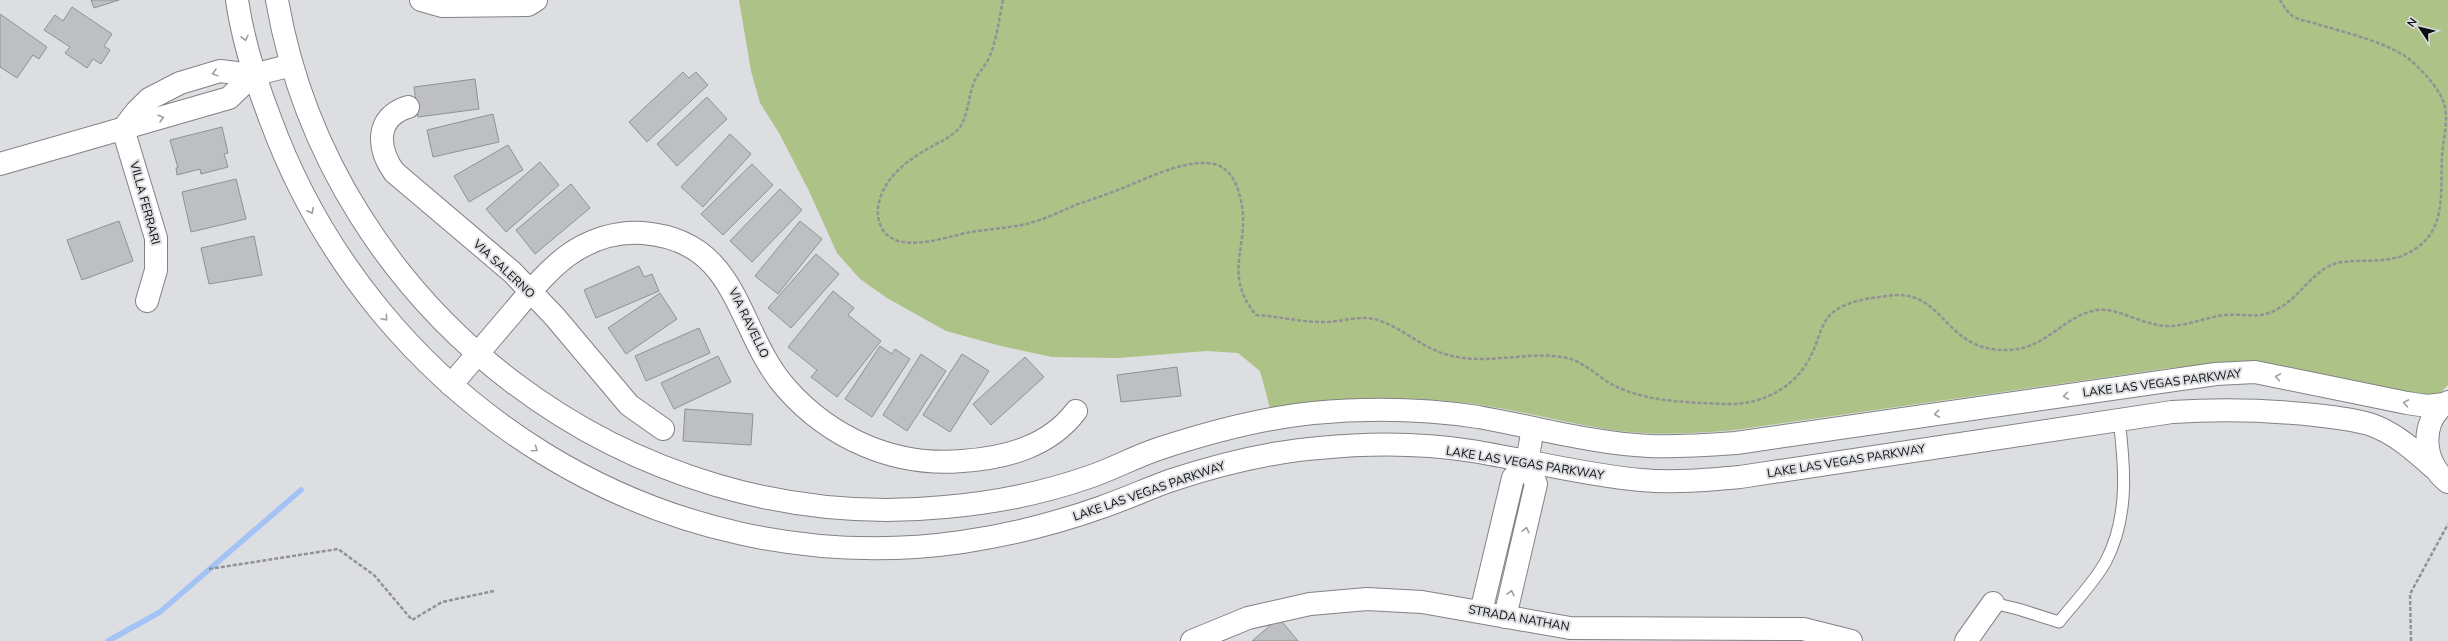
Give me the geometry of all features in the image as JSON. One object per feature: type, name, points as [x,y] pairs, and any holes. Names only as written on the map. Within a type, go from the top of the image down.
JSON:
[{"type":"street","name":"LAKE LAS VEGAS PARKWAY","points":[[237,0],[253,75],[284,158],[320,228],[365,294],[417,354],[475,407],[540,453],[604,487],[672,514],[742,533],[814,544],[887,548],[952,543],[1032,529],[1101,508],[1169,481],[1242,460],[1317,448],[1392,445],[1468,451],[1598,476],[1645,480],[1693,481],[1740,477],[2172,412],[2238,410],[2335,418],[2369,424],[2393,435],[2441,475]]},
{"type":"street","name":"LAKE LAS VEGAS PARKWAY","points":[[277,0],[282,30],[303,101],[333,169],[370,232],[415,292],[477,354],[524,392],[586,432],[653,464],[723,488],[795,503],[869,510],[943,508],[1017,497],[1088,477],[1158,449],[1234,426],[1313,413],[1393,410],[1472,416],[1603,441],[1647,446],[1692,446],[1736,442],[2208,375],[2255,372],[2407,403],[2427,406],[2446,403]]},
{"type":"street","points":[[421,0],[442,6],[528,5],[536,0]]},
{"type":"street","points":[[124,128],[142,105],[164,89],[220,70],[253,75],[292,65]]},
{"type":"street","points":[[0,164],[229,98],[253,75]]},
{"type":"street","name":"VIA SALERNO","points":[[408,107],[393,116],[383,130],[381,143],[389,164],[404,181],[512,272],[554,317],[629,405],[663,429]]},
{"type":"street","name":"VILLA FERRARI","points":[[124,128],[156,238],[156,270],[148,301]]},
{"type":"street","name":"VIA RAVELLO","points":[[451,385],[530,292],[567,256],[601,238],[639,233],[677,241],[710,262],[727,281],[770,367],[800,403],[837,432],[880,452],[903,458],[950,462],[974,460],[1026,448],[1055,434],[1076,411]]},
{"type":"street","points":[[2441,475],[2429,458],[2427,434],[2430,423],[2446,403]]},
{"type":"street","points":[[1481,612],[1513,478],[1527,462],[1533,428]]},
{"type":"street","points":[[1505,617],[1536,484],[1527,462]]},
{"type":"street","name":"STRADA NATHAN","points":[[1192,641],[1248,618],[1324,603],[1366,599],[1414,602],[1570,628],[1667,635],[1803,629],[1851,641]]},
{"type":"street","points":[[1966,641],[1993,603]]},
{"type":"lane","points":[[1993,603],[2059,622],[2105,563],[2113,544],[2120,515],[2125,469],[2119,420]]},
{"type":"lane","points":[[1493,563],[1517,568]]},
{"type":"path","points":[[1003,0],[998,32],[990,56],[973,84],[961,124],[951,136],[916,157],[897,171],[885,186],[878,206],[878,219],[881,228],[894,239],[905,242],[925,242],[970,232],[1027,224],[1107,194],[1150,175],[1205,163],[1216,164],[1224,167],[1230,173],[1239,192],[1244,219],[1237,275],[1239,284],[1256,315],[1288,320],[1327,323],[1360,318],[1376,319],[1421,344],[1449,356],[1481,360],[1534,357],[1570,358],[1602,379],[1643,396],[1659,400],[1726,404],[1757,402],[1782,390],[1801,372],[1830,314],[1854,303],[1886,296],[1909,295],[1920,299],[1939,313],[1953,331],[1971,344],[1992,349],[2012,350],[2035,344],[2078,315],[2100,309],[2115,312],[2143,323],[2170,326],[2191,324],[2226,315],[2257,317],[2268,314],[2293,298],[2324,270],[2333,264],[2341,262],[2380,262],[2403,256],[2421,246],[2436,226],[2442,212],[2444,194],[2442,157],[2446,118],[2442,98],[2427,76],[2405,56],[2369,41],[2293,17],[2280,0]]},
{"type":"path","points":[[2411,641],[2410,594],[2448,524]]},
{"type":"path","points":[[209,569],[338,550],[374,575],[412,620],[442,602],[494,591]]},
{"type":"green space","points":[[739,0],[2448,0],[2448,385],[2440,393],[2426,397],[2214,365],[2170,368],[1735,430],[1670,434],[1637,433],[1605,429],[1474,404],[1423,399],[1372,398],[1321,401],[1270,408],[1260,371],[1238,353],[1206,351],[1118,358],[1052,357],[1001,346],[946,331],[887,298],[860,279],[837,253],[809,191],[779,133],[760,103],[751,71]]},
{"type":"building","points":[[91,0],[119,0],[94,8]]},
{"type":"building","points":[[72,7],[112,34],[104,46],[110,50],[101,64],[93,59],[87,68],[65,53],[70,47],[44,30],[55,15],[63,21]]},
{"type":"building","points":[[0,14],[47,47],[39,59],[33,55],[17,78],[0,67]]},
{"type":"building","points":[[683,72],[689,78],[696,72],[708,85],[647,142],[629,122]]},
{"type":"building","points":[[475,79],[479,109],[418,117],[414,87]]},
{"type":"building","points":[[707,97],[727,119],[677,166],[657,144]]},
{"type":"building","points":[[493,114],[499,142],[433,157],[427,130]]},
{"type":"building","points":[[222,127],[228,153],[224,154],[228,167],[201,174],[200,169],[177,175],[176,168],[178,168],[170,140]]},
{"type":"building","points":[[730,134],[751,154],[703,207],[681,187]]},
{"type":"building","points":[[508,145],[523,170],[469,202],[454,176]]},
{"type":"building","points":[[540,162],[559,185],[506,232],[486,209]]},
{"type":"building","points":[[752,164],[773,185],[723,235],[701,214]]},
{"type":"building","points":[[236,179],[246,219],[191,232],[182,192]]},
{"type":"building","points":[[571,184],[590,208],[535,254],[516,230]]},
{"type":"building","points":[[780,189],[802,210],[752,262],[730,241]]},
{"type":"building","points":[[119,221],[133,261],[82,280],[67,240]]},
{"type":"building","points":[[800,221],[822,239],[778,294],[755,276]]},
{"type":"building","points":[[254,236],[262,275],[209,284],[201,248]]},
{"type":"building","points":[[816,254],[839,274],[791,328],[768,308]]},
{"type":"building","points":[[639,266],[644,277],[652,274],[659,291],[596,318],[584,290]]},
{"type":"building","points":[[833,291],[854,308],[848,315],[881,341],[837,397],[811,377],[817,370],[788,347]]},
{"type":"building","points":[[660,293],[677,319],[626,354],[608,328]]},
{"type":"building","points":[[699,328],[710,353],[646,381],[635,356]]},
{"type":"building","points":[[880,346],[892,354],[895,349],[910,359],[872,417],[845,399]]},
{"type":"building","points":[[921,354],[946,371],[907,431],[883,415]]},
{"type":"building","points":[[962,354],[989,371],[950,432],[923,415]]},
{"type":"building","points":[[718,356],[731,382],[674,409],[661,383]]},
{"type":"building","points":[[1025,357],[1044,377],[991,425],[973,404]]},
{"type":"building","points":[[1177,367],[1181,396],[1121,402],[1117,375]]},
{"type":"building","points":[[685,409],[753,414],[751,445],[683,441]]},
{"type":"building","points":[[1279,618],[1298,641],[1252,641]]},
{"type":"waterway","points":[[108,641],[160,612],[301,490]]}]
